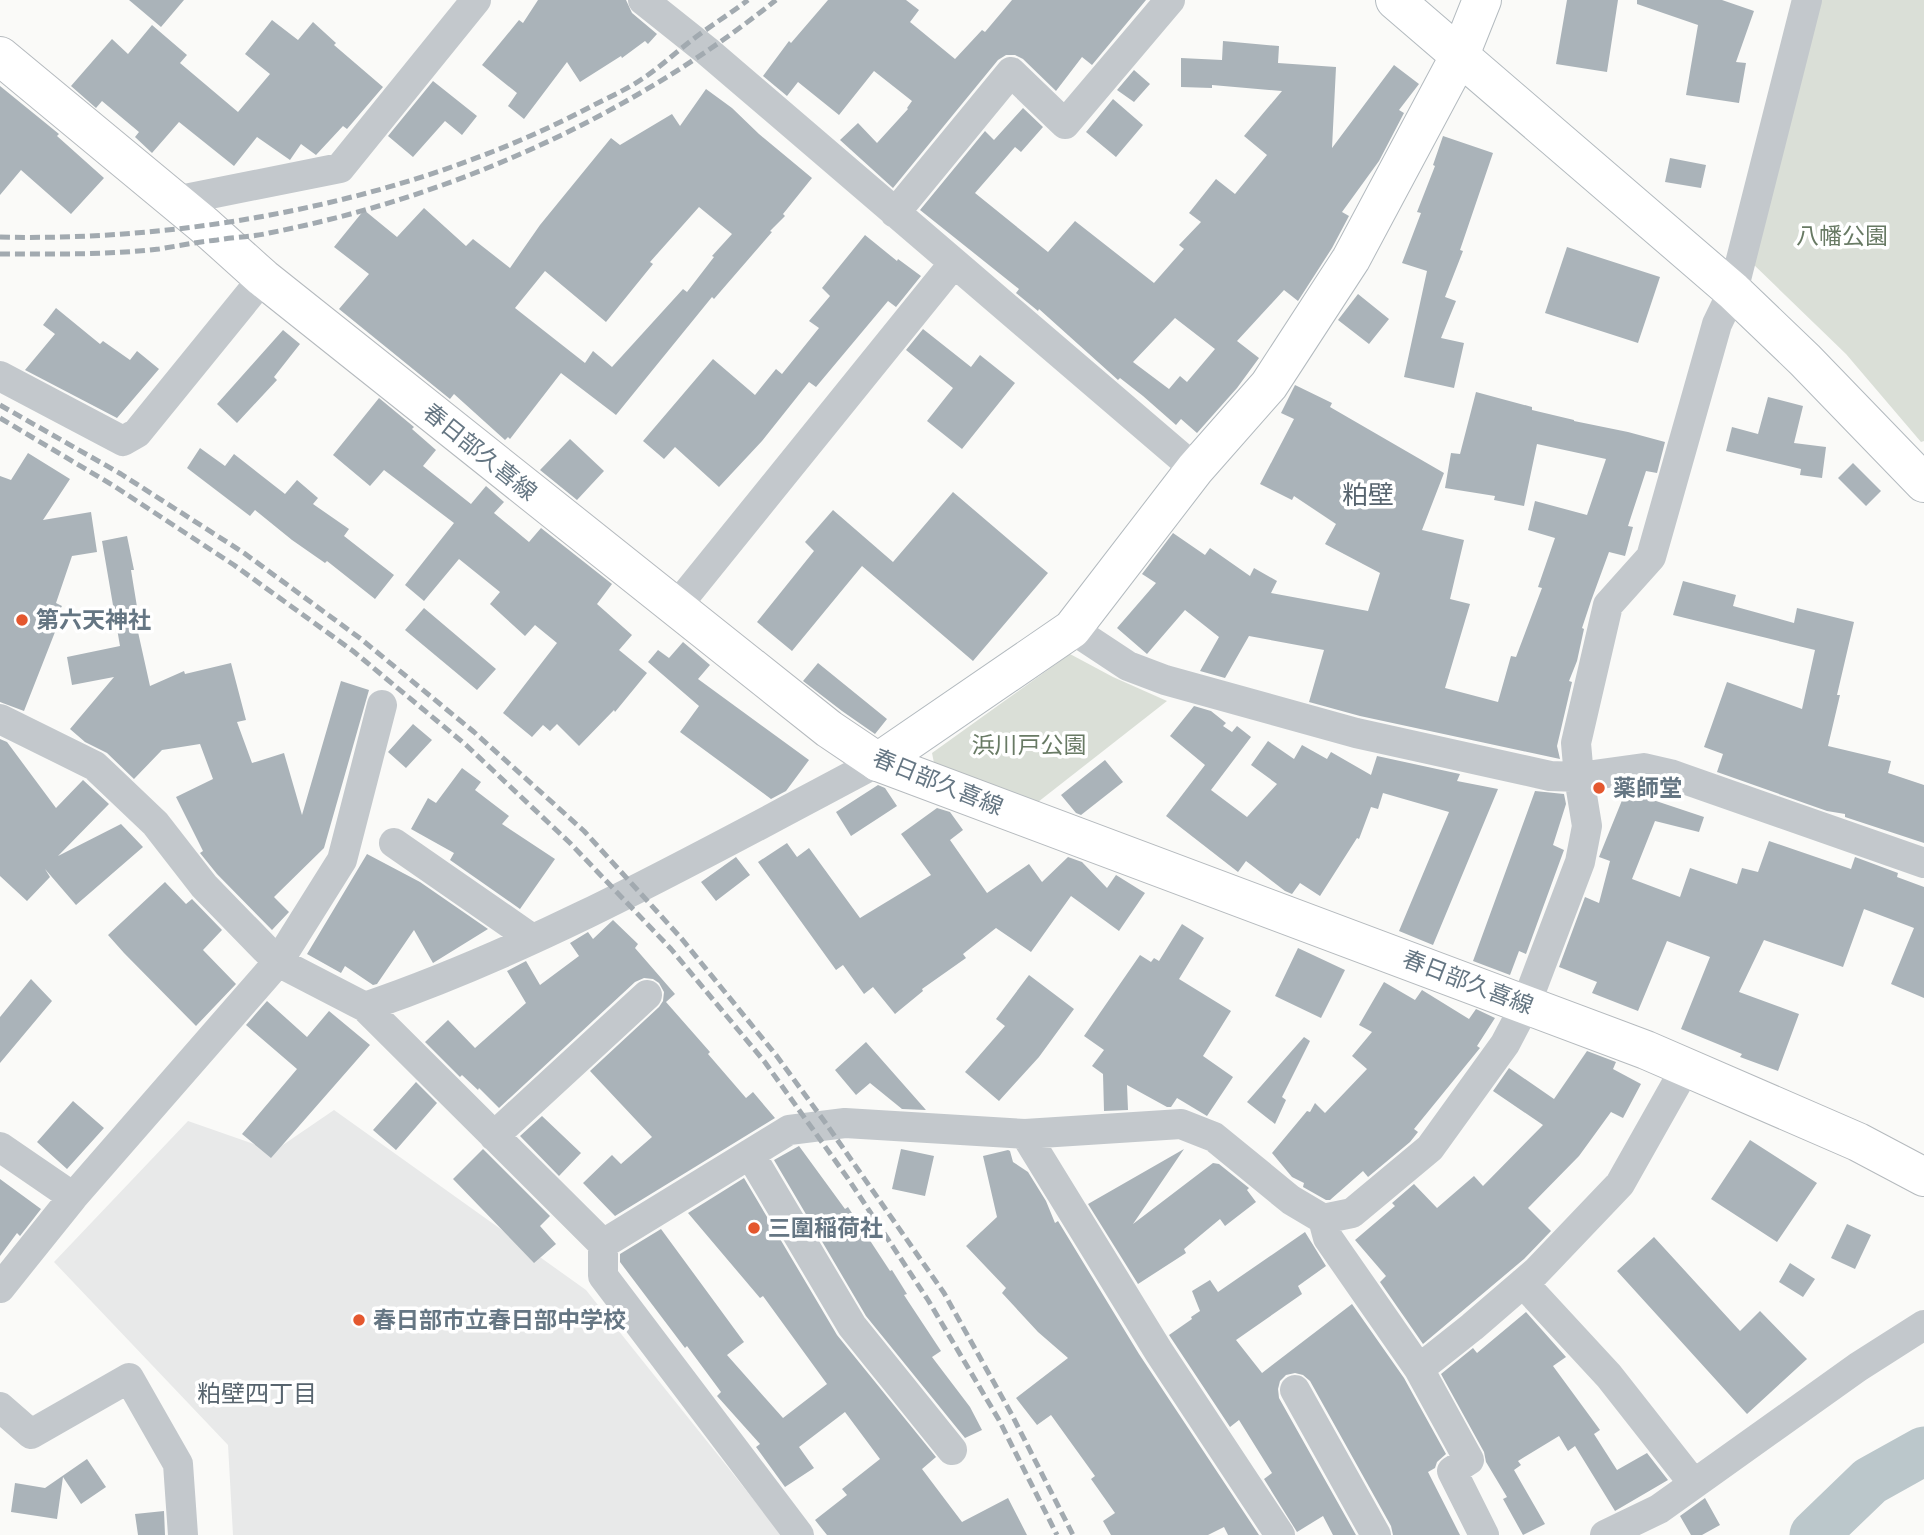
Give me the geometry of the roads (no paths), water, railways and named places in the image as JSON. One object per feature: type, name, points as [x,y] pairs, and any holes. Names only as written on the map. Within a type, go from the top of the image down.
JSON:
[{"type":"main road","points":[[1395,0],[1733,292],[1805,360],[1924,483]]},
{"type":"main road","points":[[878,762],[1072,629],[1195,469],[1269,385],[1351,259],[1460,55],[1482,0]]},
{"type":"main road","name":"春日部久喜線","points":[[0,56],[263,278],[829,729],[878,762],[1526,1004],[1686,1067],[1857,1142],[1924,1177]]},
{"type":"street","points":[[175,201],[340,168],[476,0]]},
{"type":"street","points":[[643,0],[1195,469]]},
{"type":"street","points":[[895,213],[1011,72],[1065,124],[1170,0]]},
{"type":"street","points":[[603,1244],[789,1130],[845,1123],[1025,1134],[1181,1124],[1213,1137],[1291,1200],[1323,1219],[1352,1213],[1430,1148],[1505,1044],[1526,1004],[1580,862],[1587,826],[1578,777],[1576,743],[1608,605],[1651,558],[1717,324],[1733,292],[1807,0]]},
{"type":"street","points":[[676,607],[954,263]]},
{"type":"street","points":[[0,376],[123,441],[137,433],[263,278]]},
{"type":"street","points":[[1072,629],[1128,666],[1165,680],[1356,733],[1550,776],[1578,777],[1644,768],[1670,774],[1924,863]]},
{"type":"street","points":[[0,1288],[73,1197],[278,962],[342,860],[382,705]]},
{"type":"street","points":[[0,719],[95,766],[155,822],[204,886],[278,962],[365,1007],[603,1244],[603,1276],[799,1535]]},
{"type":"street","points":[[365,1007],[426,986],[620,897],[878,762]]},
{"type":"street","points":[[394,843],[531,938]]},
{"type":"street","points":[[494,1136],[647,995]]},
{"type":"street","points":[[1419,1368],[1523,1283],[1620,1184],[1686,1067]]},
{"type":"street","points":[[1025,1134],[1159,1352],[1280,1535]]},
{"type":"street","points":[[0,1147],[73,1197]]},
{"type":"street","points":[[750,1153],[852,1326],[951,1450]]},
{"type":"street","points":[[1323,1219],[1328,1238],[1419,1368],[1469,1461],[1452,1471],[1484,1535]]},
{"type":"street","points":[[1523,1283],[1609,1376],[1694,1484]]},
{"type":"street","points":[[1605,1535],[1659,1509],[1858,1367],[1924,1325]]},
{"type":"street","points":[[0,1407],[31,1434],[129,1377],[178,1464],[183,1535]]},
{"type":"street","points":[[1296,1390],[1376,1535]]},
{"type":"waterway","points":[[1814,1535],[1870,1481],[1924,1451]]},
{"type":"railway","points":[[0,237],[74,237],[150,232],[227,222],[379,190],[452,167],[523,139],[630,87],[748,0]]},
{"type":"railway","points":[[0,254],[100,253],[159,249],[269,233],[405,198],[536,147],[600,116],[661,81],[776,0]]},
{"type":"railway","points":[[0,405],[121,474],[244,553],[361,639],[474,732],[584,831],[681,938],[776,1055],[944,1293],[1012,1415],[1073,1535]]},
{"type":"railway","points":[[0,418],[114,486],[234,565],[353,651],[466,745],[570,843],[671,949],[764,1061],[849,1180],[928,1300],[999,1420],[1057,1535]]},
{"type":"place","name":"第六天神社","points":[[22,620]]},
{"type":"place","name":"薬師堂","points":[[1599,788]]},
{"type":"place","name":"三圍稲荷社","points":[[754,1228]]},
{"type":"place","name":"春日部市立春日部中学校","points":[[359,1320]]},
{"type":"district","name":"粕壁","points":[[1368,495]]},
{"type":"district","name":"粕壁四丁目","points":[[257,1393]]},
{"type":"park label","name":"八幡公園","points":[[1842,236]]},
{"type":"park label","name":"浜川戸公園","points":[[1029,745]]}]
